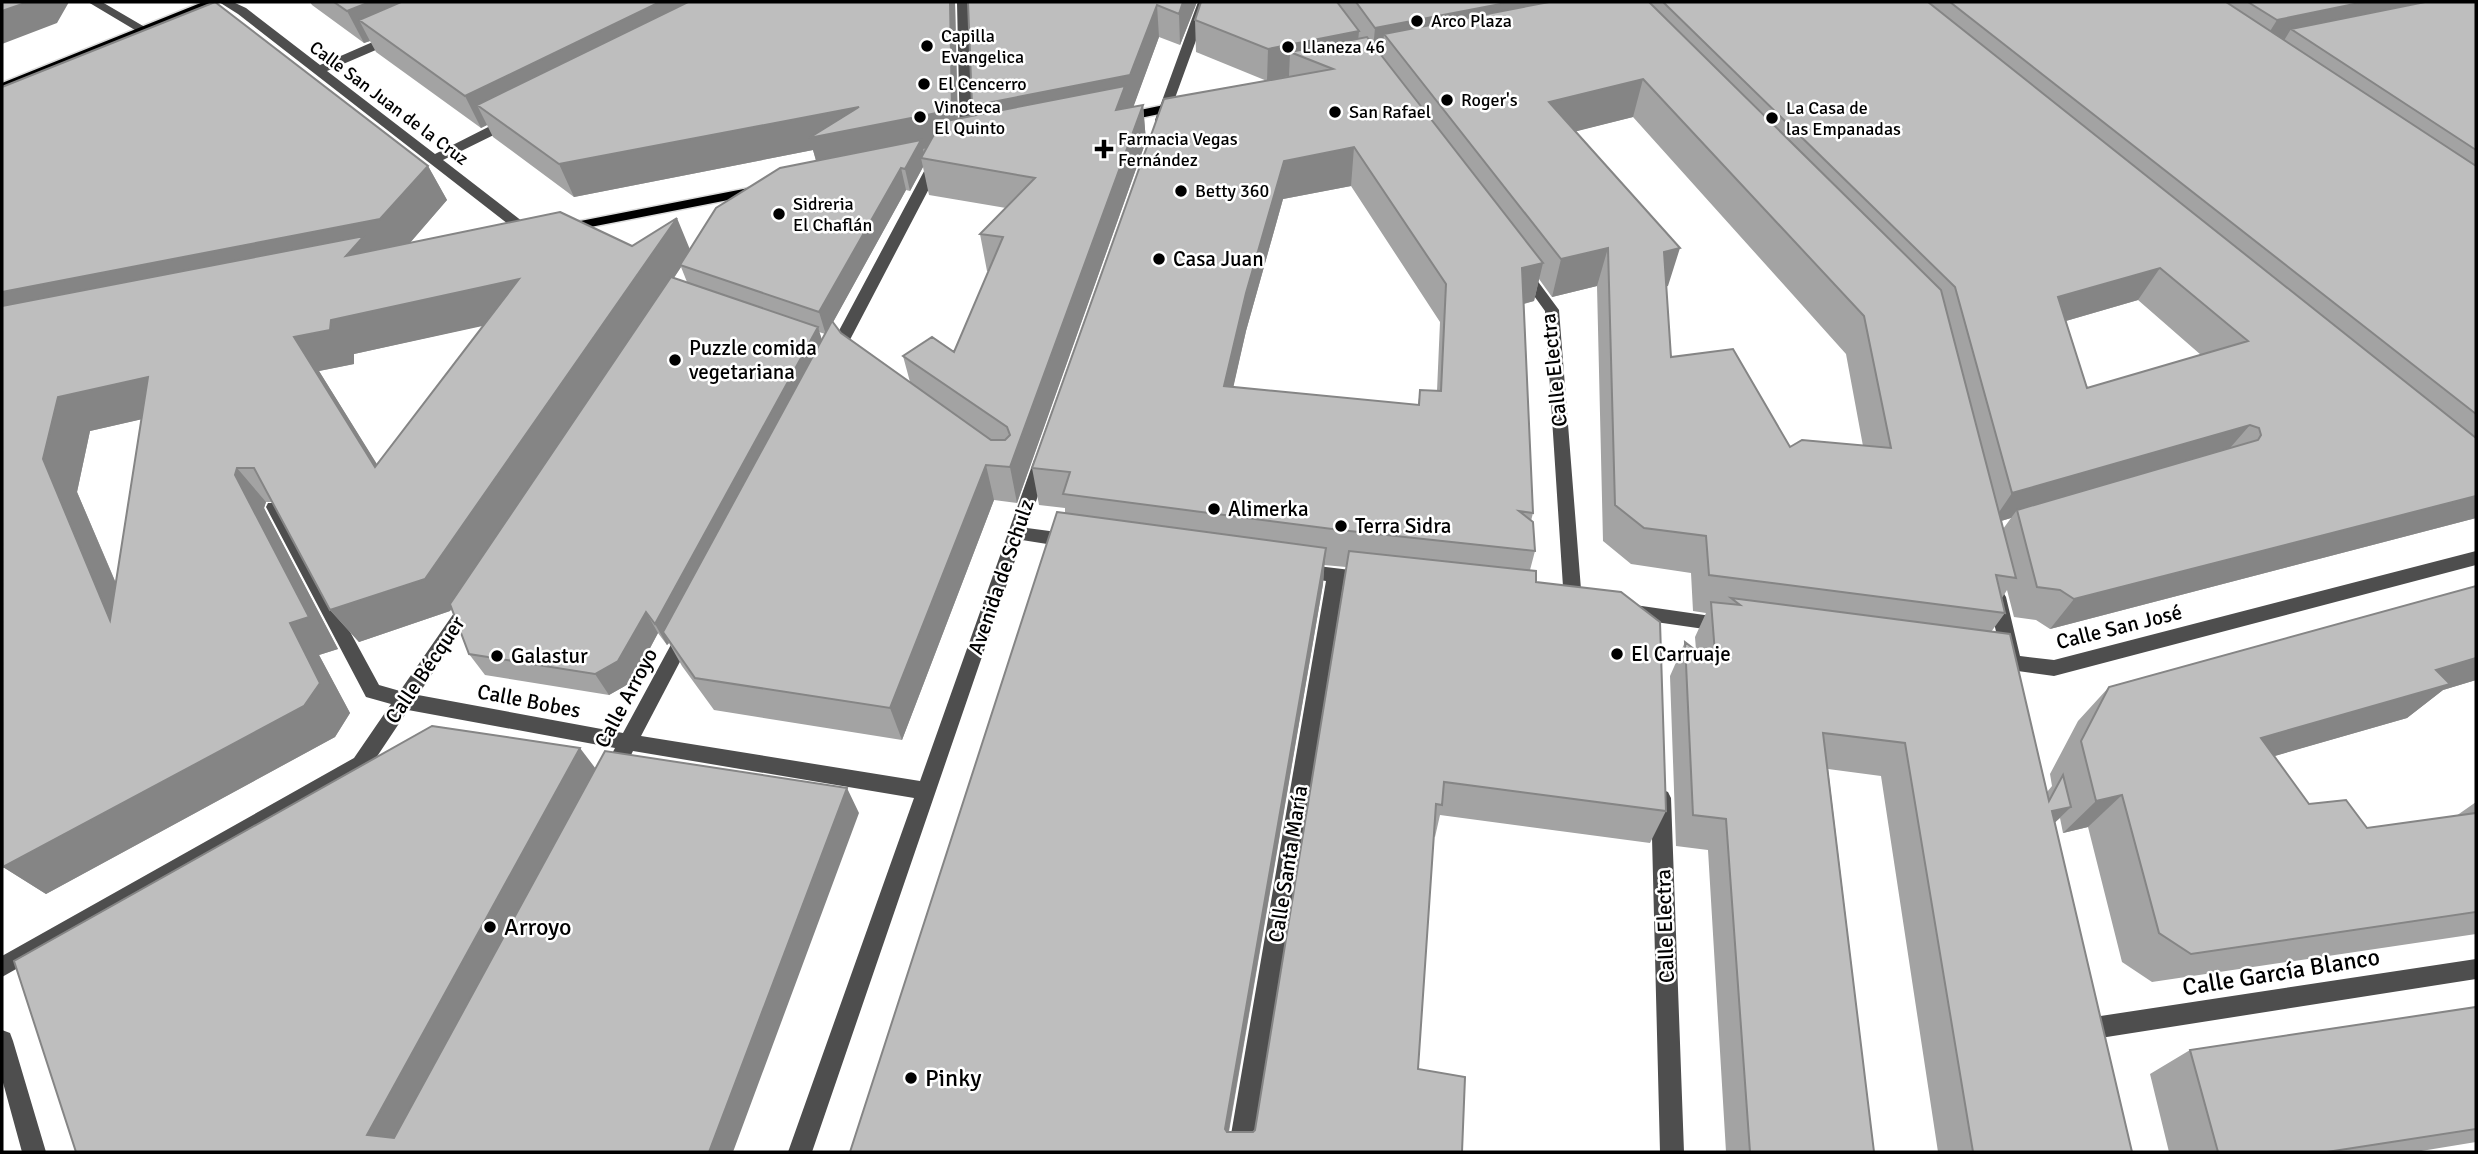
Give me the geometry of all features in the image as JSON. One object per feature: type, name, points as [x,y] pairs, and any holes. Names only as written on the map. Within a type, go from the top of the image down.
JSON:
[{"type":"main road","points":[[2,87],[213,2]]},
{"type":"main road","points":[[1104,121],[1192,103]]},
{"type":"main road","points":[[934,155],[975,147]]},
{"type":"main road","points":[[524,237],[777,186]]},
{"type":"street","points":[[94,2],[144,30]]},
{"type":"street","name":"Calle San Juan de la Cruz","points":[[225,2],[242,11],[434,160],[524,237]]},
{"type":"street","points":[[963,2],[975,147]]},
{"type":"street","points":[[1156,136],[1204,2]]},
{"type":"street","points":[[317,71],[403,33]]},
{"type":"street","points":[[434,160],[521,116]]},
{"type":"street","points":[[824,374],[934,155]]},
{"type":"street","points":[[722,217],[737,194]]},
{"type":"street","name":"Calle Electra","points":[[1511,255],[1552,310],[1566,601],[1602,607],[1656,626],[1749,628]]},
{"type":"street","points":[[818,340],[838,347]]},
{"type":"street","name":"Avenida de Schulz","points":[[800,1152],[1045,450]]},
{"type":"street","name":"Calle Bobes","points":[[274,507],[373,691],[405,701],[628,742],[926,791]]},
{"type":"street","points":[[1017,534],[1092,543]]},
{"type":"street","name":"Calle San José","points":[[1976,657],[2054,668],[2476,558]]},
{"type":"street","points":[[1282,569],[1388,582]]},
{"type":"street","name":"Calle Santa María","points":[[1240,1152],[1336,576]]},
{"type":"street","points":[[1992,576],[2018,686]]},
{"type":"street","name":"Calle Bécquer","points":[[2,967],[361,764],[477,592]]},
{"type":"street","name":"Calle Arroyo","points":[[600,796],[693,621]]},
{"type":"street","name":"Calle Electra","points":[[1661,773],[1672,1140]]},
{"type":"street","name":"Calle García Blanco","points":[[2094,1028],[2476,969]]},
{"type":"street","points":[[2,1041],[34,1152]]},
{"type":"building","points":[[2,2],[28,2],[2,11]]},
{"type":"building","points":[[215,2],[428,166],[380,219],[2,292],[2,87]]},
{"type":"building","points":[[334,2],[370,2],[347,11]]},
{"type":"building","points":[[401,2],[660,2],[465,96],[359,20]]},
{"type":"building","points":[[688,2],[950,2],[952,110],[809,138],[859,107],[559,164],[477,105]]},
{"type":"building","points":[[968,2],[1183,2],[1179,14],[1157,5],[1130,75],[972,106]]},
{"type":"building","points":[[1201,2],[1337,2],[1359,31],[1268,49],[1195,20]]},
{"type":"building","points":[[1356,2],[1511,2],[1375,28]]},
{"type":"building","points":[[1549,2],[1649,2],[1941,290],[2016,578],[1996,575],[2005,613],[1709,575],[1706,536],[1644,528],[1615,505],[1608,248],[1561,259],[1384,34]],"holes":[[[1643,79],[1864,316],[1891,448],[1802,440],[1790,447],[1733,349],[1671,357],[1664,252],[1680,248],[1549,102]]]},
{"type":"building","points":[[1663,2],[1928,2],[2476,438],[2476,496],[2074,599],[2060,590],[2037,587],[2017,510],[2258,440],[2261,435],[2259,428],[2250,425],[2012,493],[1955,287]],"holes":[[[2160,268],[2248,341],[2087,388],[2058,297]]]},
{"type":"building","points":[[1950,2],[2226,2],[2476,166],[2476,414]]},
{"type":"building","points":[[2248,2],[2364,2],[2277,20]]},
{"type":"building","points":[[2425,2],[2476,2],[2476,150],[2291,29]]},
{"type":"building","points":[[1367,37],[1543,263],[1522,268],[1533,513],[1519,511],[1533,522],[1535,551],[1340,530],[1063,494],[1070,472],[1032,468],[1164,99],[1333,69],[1290,52]],"holes":[[[1354,147],[1446,284],[1441,391],[1420,390],[1419,405],[1224,386],[1246,293],[1284,161]]]},
{"type":"building","points":[[1125,86],[1116,110],[1143,105],[1010,467],[986,465],[890,708],[695,678],[663,632],[832,321],[841,333],[991,440],[1005,440],[1010,435],[1007,427],[903,356],[932,337],[954,352],[1003,237],[980,234],[1035,178],[921,158],[941,122]]},
{"type":"building","points":[[921,140],[905,169],[901,168],[819,312],[680,265],[716,208],[780,168]]},
{"type":"building","points":[[560,212],[632,246],[677,218],[425,579],[330,610],[254,468],[237,468],[235,475],[309,617],[290,623],[320,683],[304,706],[3,867],[2,306],[364,236],[346,256]],"holes":[[[519,279],[375,467],[294,337],[330,330],[331,320]],[[148,377],[110,620],[43,459],[58,397]]]},
{"type":"building","points":[[671,277],[818,327],[655,624],[646,612],[618,661],[595,674],[469,654],[450,604]]},
{"type":"building","points":[[1057,512],[1326,548],[1225,1129],[1227,1132],[1255,1130],[1349,551],[1536,571],[1536,582],[1621,592],[1660,622],[1666,811],[1444,782],[1442,805],[1436,804],[1418,1069],[1465,1077],[1462,1152],[850,1152]]},
{"type":"building","points":[[2476,586],[2476,658],[2436,670],[2450,684],[2261,738],[2309,804],[2346,800],[2367,828],[2476,813],[2476,912],[2191,954],[2159,933],[2122,795],[2096,801],[2081,741],[2109,687]]},
{"type":"building","points":[[1731,598],[2010,634],[2049,801],[2063,775],[2071,807],[2052,811],[2132,1152],[1973,1152],[1905,743],[1823,733],[1874,1152],[1750,1152],[1726,819],[1693,815],[1685,642],[1716,666],[1711,602],[1740,605]]},
{"type":"building","points":[[432,726],[580,748],[367,1135],[394,1138],[605,751],[847,788],[709,1152],[76,1152],[14,961]]},
{"type":"building","points":[[2476,1007],[2476,1129],[2327,1152],[2218,1152],[2190,1050]]},
{"type":"place","name":"Arco Plaza","points":[[1417,21]]},
{"type":"place","name":"Capilla Evangelica","points":[[927,46]]},
{"type":"place","name":"Llaneza 46","points":[[1288,47]]},
{"type":"place","name":"El Cencerro","points":[[924,84]]},
{"type":"place","name":"Roger's","points":[[1447,100]]},
{"type":"place","name":"San Rafael","points":[[1335,112]]},
{"type":"place","name":"Vinoteca El Quinto","points":[[920,117]]},
{"type":"place","name":"La Casa de las Empanadas","points":[[1772,118]]},
{"type":"place","name":"Farmacia Vegas Fernández","points":[[1104,149]]},
{"type":"place","name":"Betty 360","points":[[1181,191]]},
{"type":"place","name":"Sidreria El Chaflán","points":[[779,214]]},
{"type":"place","name":"Casa Juan","points":[[1159,259]]},
{"type":"place","name":"Puzzle comida vegetariana","points":[[675,360]]},
{"type":"place","name":"Alimerka","points":[[1214,509]]},
{"type":"place","name":"Terra Sidra","points":[[1341,526]]},
{"type":"place","name":"El Carruaje","points":[[1617,654]]},
{"type":"place","name":"Galastur","points":[[497,656]]},
{"type":"place","name":"Arroyo","points":[[490,927]]},
{"type":"place","name":"Pinky","points":[[911,1078]]}]
